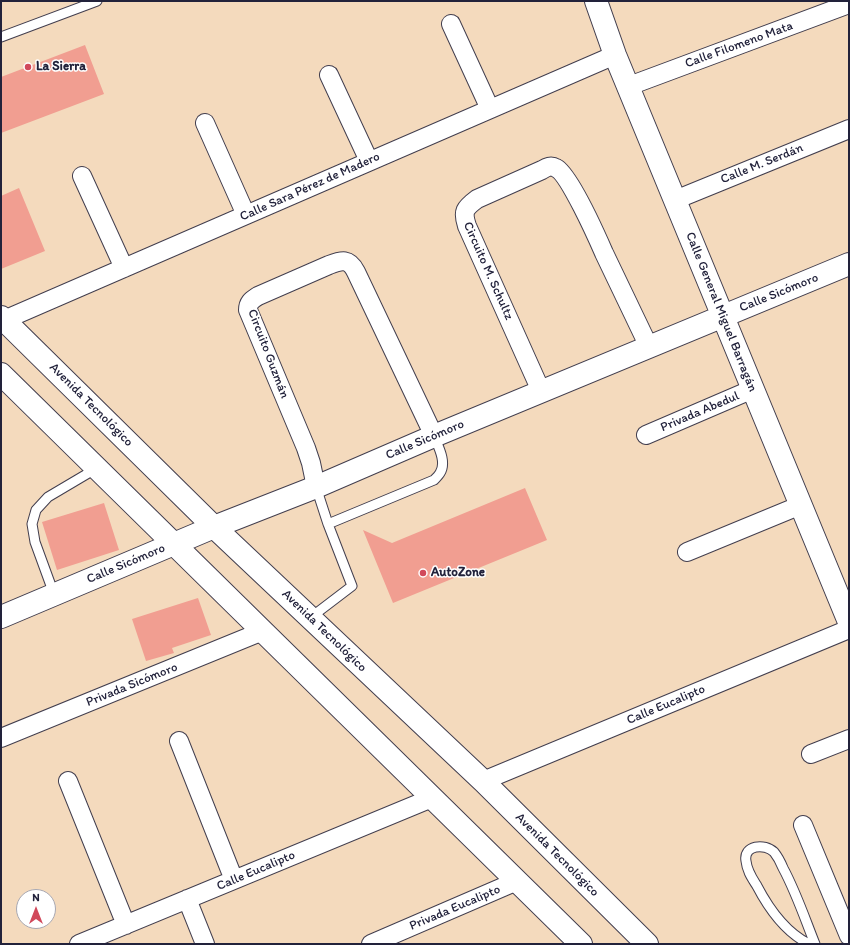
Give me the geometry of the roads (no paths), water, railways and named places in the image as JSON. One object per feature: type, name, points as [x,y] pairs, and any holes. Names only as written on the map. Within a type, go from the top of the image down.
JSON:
[{"type":"main road","name":"Calle General Miguel Barragán","points":[[596,1],[615,55],[849,622]]},
{"type":"main road","name":"Calle Sicómoro","points":[[1,617],[214,527],[316,487],[541,391],[849,264]]},
{"type":"main road","name":"Avenida Tecnológico","points":[[3,318],[214,527],[483,781],[647,944]]},
{"type":"main road","points":[[1,374],[581,944]]},
{"type":"street","name":"Calle Filomeno Mata","points":[[629,86],[849,4]]},
{"type":"street","points":[[451,24],[490,109]]},
{"type":"street","name":"Calle Sara Pérez de Madero","points":[[3,318],[124,268],[615,55]]},
{"type":"street","points":[[329,75],[369,162]]},
{"type":"street","points":[[205,123],[246,215]]},
{"type":"street","name":"Calle M. Serdán","points":[[675,200],[849,129]]},
{"type":"street","name":"Circuito M. Schultz","points":[[541,391],[467,226],[464,218],[464,211],[476,199],[550,166],[561,172],[570,185],[649,347]]},
{"type":"street","points":[[82,176],[124,268]]},
{"type":"street","name":"Circuito Guzmán","points":[[316,487],[306,448],[248,310],[248,305],[250,302],[258,296],[337,262],[345,261],[350,263],[356,272],[434,436]]},
{"type":"street","name":"Privada Abedul","points":[[646,435],[753,389]]},
{"type":"street","points":[[687,552],[801,505]]},
{"type":"street","name":"Calle Eucalipto","points":[[483,781],[849,629]]},
{"type":"street","name":"Privada Sicómoro","points":[[1,738],[263,631]]},
{"type":"street","points":[[811,754],[849,739]]},
{"type":"street","points":[[179,741],[234,880]]},
{"type":"street","points":[[68,781],[126,925]]},
{"type":"street","name":"Calle Eucalipto","points":[[79,944],[432,798]]},
{"type":"street","points":[[803,825],[849,936]]},
{"type":"street","name":"Privada Eucalipto","points":[[371,944],[517,881]]},
{"type":"street","points":[[187,899],[205,944]]},
{"type":"lane","points":[[1,37],[97,1]]},
{"type":"lane","points":[[328,524],[434,480],[441,472],[442,457],[434,436]]},
{"type":"lane","points":[[54,594],[35,542],[32,524],[36,510],[48,497],[97,468]]},
{"type":"lane","points":[[310,618],[352,586],[328,524],[316,487]]},
{"type":"lane","points":[[809,944],[788,930],[777,918],[760,893],[748,871],[746,854],[751,848],[764,847],[773,852],[776,856],[790,880],[815,944]]},
{"type":"place","name":"La Sierra","points":[[28,67]]},
{"type":"place","name":"AutoZone","points":[[423,573]]}]
